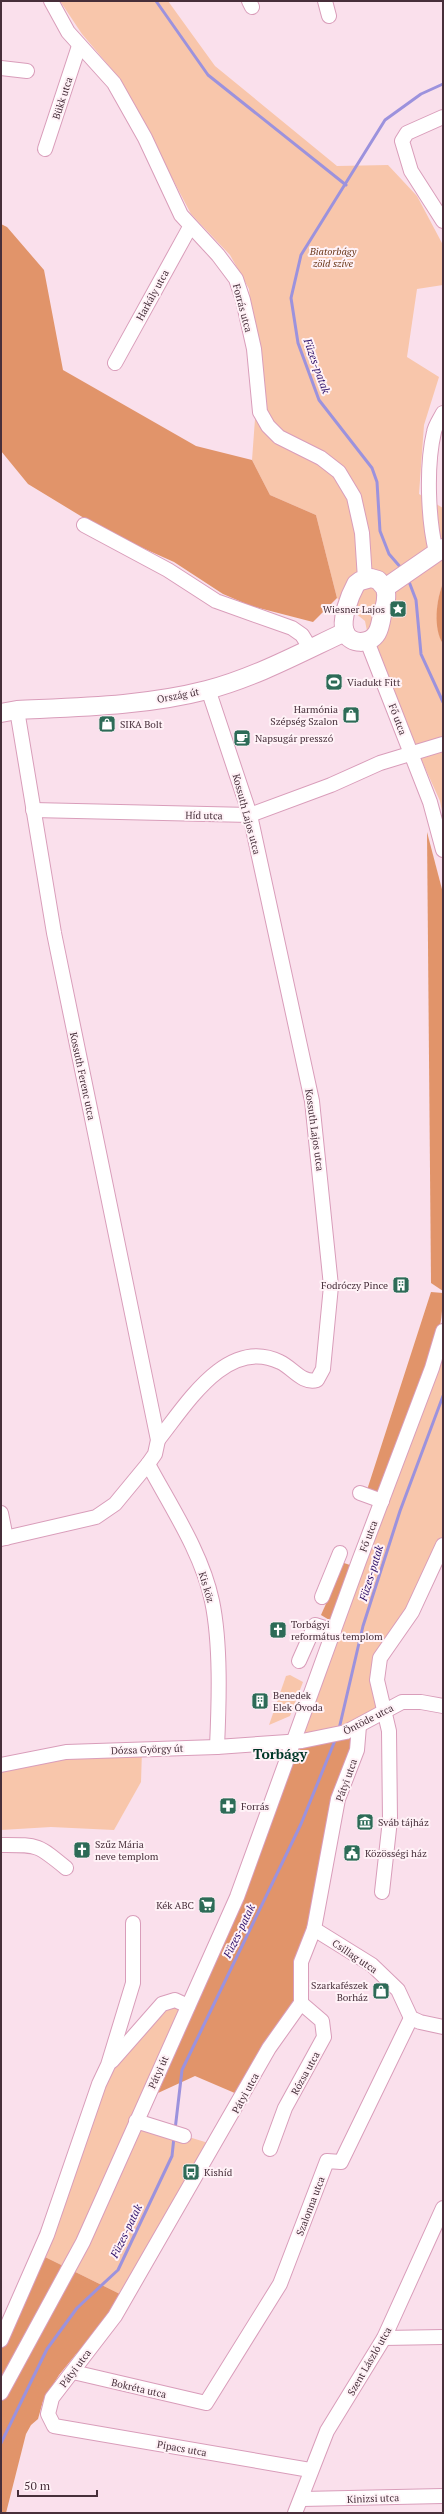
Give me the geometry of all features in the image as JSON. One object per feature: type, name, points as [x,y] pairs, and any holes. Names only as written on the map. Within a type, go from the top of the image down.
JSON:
[{"type":"main road","points":[[385,588],[439,550]]},
{"type":"main road","points":[[365,579],[378,580],[385,588],[387,599],[378,629],[373,637],[367,641],[352,640],[345,632],[344,622],[352,590],[360,581],[365,579]]},
{"type":"main road","name":"Ország út","points":[[9,711],[129,704],[208,689],[261,671],[345,632]]},
{"type":"street","name":"Forrás utca","points":[[51,1],[68,32],[79,46],[114,83],[145,138],[180,215],[218,255],[236,279],[243,300],[254,349],[260,412],[268,426],[279,437],[321,458],[340,472],[354,497],[362,533],[365,579]]},
{"type":"street","points":[[325,1],[329,16]]},
{"type":"street","name":"Bükk utca","points":[[45,149],[79,46]]},
{"type":"street","points":[[1,68],[27,71]]},
{"type":"street","points":[[442,220],[411,171],[402,141],[407,133],[443,117]]},
{"type":"street","name":"Harkály utca","points":[[115,362],[190,227]]},
{"type":"street","points":[[431,512],[425,501],[423,489],[426,436],[443,402]]},
{"type":"street","points":[[439,550],[431,512],[430,461],[434,431],[443,412]]},
{"type":"street","points":[[84,525],[168,570],[216,600],[292,628],[302,635],[310,648]]},
{"type":"street","name":"Fő utca","points":[[367,641],[430,802],[443,850]]},
{"type":"street","name":"Kossuth Lajos utca","points":[[158,1440],[205,1384],[223,1366],[240,1358],[263,1357],[280,1362],[311,1382],[317,1380],[323,1369],[331,1286],[313,1109],[250,815],[208,689]]},
{"type":"street","name":"Kossuth Ferenc utca","points":[[9,711],[33,810],[55,941],[158,1440]]},
{"type":"street","points":[[411,753],[443,744]]},
{"type":"street","name":"Híd utca","points":[[33,810],[250,815],[330,785],[380,763],[411,753]]},
{"type":"street","name":"Fő utca","points":[[294,1742],[432,1368],[443,1331]]},
{"type":"street","points":[[1,1513],[3,1539],[96,1517],[115,1504],[148,1464],[155,1454],[158,1440]]},
{"type":"street","name":"Kis köz","points":[[148,1464],[196,1556],[212,1601],[219,1690],[217,1747]]},
{"type":"street","points":[[360,1493],[382,1501]]},
{"type":"street","points":[[382,1892],[390,1820],[389,1731],[383,1711],[377,1680],[380,1658],[412,1612],[443,1546]]},
{"type":"street","points":[[322,1597],[340,1553]]},
{"type":"street","points":[[299,1662],[315,1625],[334,1631]]},
{"type":"street","name":"Öntöde utca","points":[[294,1742],[325,1737],[353,1729],[383,1711],[402,1702],[421,1702],[443,1706]]},
{"type":"street","name":"Pátyi utca","points":[[54,2426],[48,2414],[52,2398],[116,2316],[218,2140],[269,2048],[301,2003],[301,1962],[314,1930],[338,1799],[357,1750],[353,1729]]},
{"type":"street","name":"Dózsa György út","points":[[1,1765],[66,1752],[217,1747],[294,1742]]},
{"type":"street","name":"Pátyi út","points":[[1,2393],[83,2242],[237,1897],[294,1742]]},
{"type":"street","points":[[1,1845],[34,1845],[45,1850],[66,1868]]},
{"type":"street","points":[[1,2340],[38,2254],[48,2235],[100,2084],[108,2065],[133,1983],[133,1923]]},
{"type":"street","name":"Csillag utca","points":[[314,1930],[372,1965],[398,1990],[411,2018]]},
{"type":"street","points":[[108,2065],[162,2004],[175,2000],[188,2006]]},
{"type":"street","name":"Rózsa utca","points":[[270,2149],[285,2108],[324,2037],[322,2021],[301,2003]]},
{"type":"street","points":[[411,2018],[420,2022],[443,2027]]},
{"type":"street","name":"Szalonna utca","points":[[206,2403],[280,2284],[327,2161],[341,2162],[411,2018]]},
{"type":"street","points":[[136,2121],[153,2128],[184,2136]]},
{"type":"street","name":"Szent László utca","points":[[295,2513],[302,2499],[310,2470],[327,2431],[384,2338],[443,2210]]},
{"type":"street","points":[[384,2338],[443,2337]]},
{"type":"street","name":"Bokréta utca","points":[[73,2372],[206,2403]]},
{"type":"street","name":"Pipacs utca","points":[[54,2426],[310,2470]]},
{"type":"street","name":"Kinizsi utca","points":[[302,2499],[443,2496]]},
{"type":"green space","name":"Biatorbágy zöld szíve","points":[[60,1],[168,1],[215,66],[337,166],[388,165],[417,196],[443,245],[443,285],[417,289],[407,357],[439,377],[424,425],[419,494],[443,508],[443,583],[439,598],[437,623],[440,638],[443,644],[443,816],[440,801],[370,646],[365,621],[337,598],[316,515],[270,495],[252,460],[258,378],[249,289],[230,255],[191,214],[120,79],[82,34]]},
{"type":"green space","points":[[443,1351],[443,1544],[380,1657],[383,1711],[346,1732],[294,1742]]},
{"type":"green space","points":[[290,1675],[303,1682],[290,1716],[269,1725],[286,1676]]},
{"type":"green space","points":[[142,1750],[141,1782],[114,1830],[51,1827],[1,1830],[1,1765]]},
{"type":"green space","points":[[162,2004],[188,2006],[136,2121],[215,2145],[126,2297],[39,2254],[99,2084]]},
{"type":"shaded area","points":[[1,224],[7,227],[44,270],[63,370],[196,446],[252,460],[270,495],[316,515],[337,598],[313,622],[251,606],[223,594],[174,562],[107,532],[28,484],[1,451]]},
{"type":"shaded area","points":[[443,583],[443,644],[438,631],[437,606]]},
{"type":"shaded area","points":[[427,832],[443,893],[443,1291],[431,1283]]},
{"type":"shaded area","points":[[431,1292],[443,1293],[437,1343],[421,1396],[380,1495],[367,1490]]},
{"type":"shaded area","points":[[344,1563],[356,1567],[331,1621],[321,1615]]},
{"type":"shaded area","points":[[358,1736],[294,2000],[237,2094],[195,2076],[158,2093],[302,1741]]},
{"type":"shaded area","points":[[39,2254],[126,2297],[88,2351],[76,2354],[59,2375],[43,2401],[38,2419],[31,2425],[26,2434],[6,2513],[1,2513],[1,2340]]},
{"type":"waterway","points":[[156,1],[208,75],[346,185]]},
{"type":"waterway","name":"Füzes-patak","points":[[402,569],[389,554],[380,531],[377,482],[372,468],[319,400],[298,343],[291,298],[301,255],[385,120],[421,94],[443,84]]},
{"type":"waterway","name":"Füzes-patak","points":[[408,579],[416,600],[421,654],[443,702]]},
{"type":"waterway","name":"Füzes-patak","points":[[339,1729],[363,1626],[400,1511],[443,1396]]},
{"type":"waterway","name":"Füzes-patak","points":[[175,2130],[182,2070],[301,1824],[336,1738]]},
{"type":"waterway","name":"Füzes-patak","points":[[1,2443],[47,2349],[77,2308],[118,2270],[172,2156],[174,2137]]},
{"type":"place","name":"Wiesner Lajos","points":[[398,609]]},
{"type":"place","name":"Viadukt Fitt","points":[[334,682]]},
{"type":"place","name":"Harmónia Szépség Szalon","points":[[351,715]]},
{"type":"place","name":"SIKA Bolt","points":[[107,724]]},
{"type":"place","name":"Napsugár presszó","points":[[242,738]]},
{"type":"place","name":"Fodróczy Pince","points":[[401,1285]]},
{"type":"place","name":"Torbágyi református templom","points":[[278,1630]]},
{"type":"place","name":"Benedek Elek Óvoda","points":[[260,1701]]},
{"type":"place","name":"Forrás","points":[[228,1806]]},
{"type":"place","name":"Sváb tájház","points":[[365,1822]]},
{"type":"place","name":"Szűz Mária neve templom","points":[[82,1850]]},
{"type":"place","name":"Közösségi ház","points":[[352,1853]]},
{"type":"place","name":"Kék ABC","points":[[207,1905]]},
{"type":"place","name":"Szarkafészek Borház","points":[[381,1991]]},
{"type":"place","name":"Kishíd","points":[[191,2172]]},
{"type":"district","name":"Torbágy","points":[[280,1754]]}]
